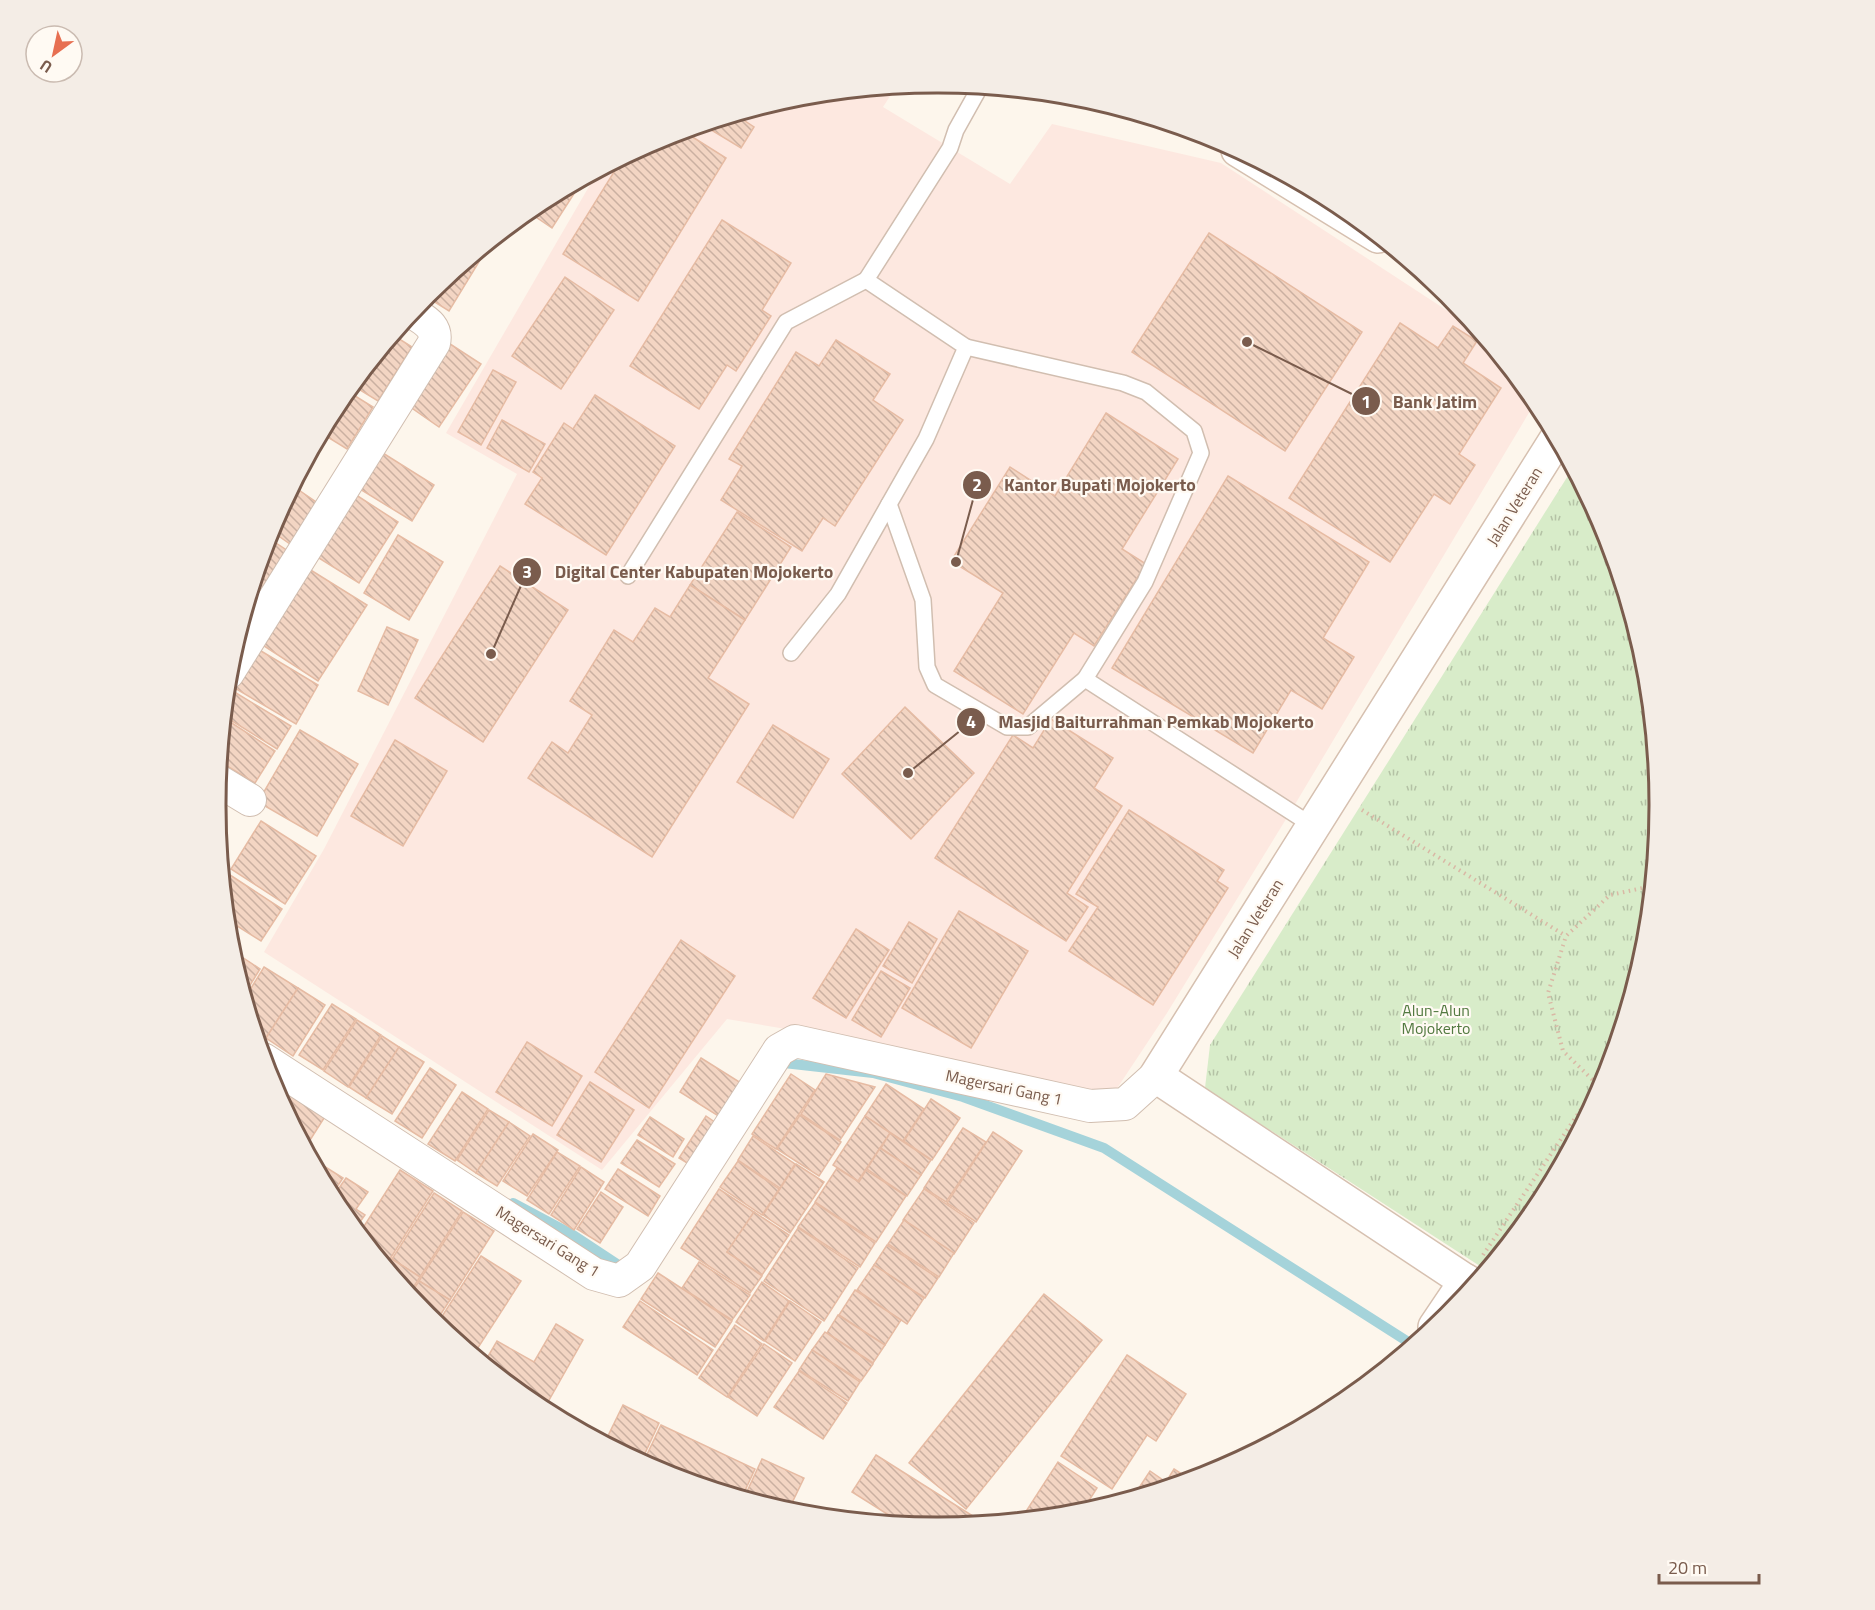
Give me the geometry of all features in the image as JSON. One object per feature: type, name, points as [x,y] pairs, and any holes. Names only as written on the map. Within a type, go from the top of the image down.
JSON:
[{"type":"street","points":[[243,649],[434,343],[436,335],[426,321],[420,317]]},
{"type":"street","name":"Jalan Veteran","points":[[1156,1076],[1552,446]]},
{"type":"street","points":[[226,785],[250,800]]},
{"type":"street","name":"Magersari Gang 1","points":[[276,1068],[594,1274],[619,1281],[640,1266],[772,1061],[795,1041],[1090,1106],[1125,1104],[1156,1076]]},
{"type":"street","points":[[1156,1076],[1466,1281]]},
{"type":"lane","points":[[628,576],[786,322],[866,280],[950,148],[956,130],[976,95]]},
{"type":"lane","points":[[866,280],[966,347],[1123,383],[1146,392],[1194,431],[1201,453],[1145,582],[1085,679],[1028,727],[1007,727],[935,685],[927,667],[923,600],[889,504]]},
{"type":"lane","points":[[791,653],[838,594],[926,439],[966,347]]},
{"type":"lane","points":[[1085,679],[1313,826]]},
{"type":"path","points":[[1334,792],[1566,936]]},
{"type":"path","points":[[1593,1082],[1563,1051],[1548,993],[1566,936],[1610,895],[1644,888]]},
{"type":"path","points":[[1485,1260],[1569,1133]]},
{"type":"shaded area","points":[[891,95],[883,107],[1010,184],[1052,124],[1221,163],[1452,314],[1473,336],[1531,410],[1291,811],[1167,1013],[1110,1099],[840,1038],[727,1019],[602,1170],[264,952],[324,849],[517,474],[446,433],[591,183],[665,147],[753,117],[845,99]]},
{"type":"green space","name":"Alun-Alun Mojokerto","points":[[1568,475],[1612,576],[1636,666],[1648,758],[1648,852],[1636,944],[1612,1034],[1576,1120],[1530,1201],[1480,1266],[1205,1088],[1210,1045]]},
{"type":"building","points":[[744,120],[754,127],[741,148],[712,130]]},
{"type":"building","points":[[693,137],[726,158],[638,301],[563,254],[615,170]]},
{"type":"building","points":[[575,192],[552,228],[536,217]]},
{"type":"building","points":[[722,220],[791,263],[762,310],[771,316],[736,371],[727,365],[699,409],[630,366]]},
{"type":"building","points":[[1209,233],[1362,332],[1285,451],[1132,352]]},
{"type":"building","points":[[480,260],[449,311],[434,302]]},
{"type":"building","points":[[565,277],[614,310],[561,389],[512,356]]},
{"type":"building","points":[[1400,323],[1438,348],[1453,326],[1477,341],[1463,363],[1501,388],[1459,454],[1475,465],[1450,504],[1434,494],[1390,562],[1289,498]]},
{"type":"building","points":[[399,339],[412,347],[378,401],[360,390]]},
{"type":"building","points":[[836,340],[890,374],[873,400],[903,420],[835,526],[823,518],[802,551],[721,500],[742,466],[729,459],[796,352],[819,366]]},
{"type":"building","points":[[447,342],[481,364],[439,427],[406,404]]},
{"type":"building","points":[[493,370],[516,382],[481,445],[458,432]]},
{"type":"building","points":[[595,395],[675,446],[606,555],[525,504],[542,478],[533,472],[564,423],[573,429]]},
{"type":"building","points":[[355,396],[373,407],[347,449],[328,437]]},
{"type":"building","points":[[1106,413],[1178,459],[1122,549],[1146,564],[1094,646],[1074,633],[1023,714],[954,671],[1003,593],[951,561],[1010,467],[1055,496]]},
{"type":"building","points":[[502,420],[545,444],[529,472],[487,448]]},
{"type":"building","points":[[378,450],[434,485],[412,521],[355,486]]},
{"type":"building","points":[[1228,476],[1369,562],[1323,638],[1354,657],[1322,709],[1291,690],[1253,753],[1112,668]]},
{"type":"building","points":[[299,490],[319,504],[290,544],[279,536]]},
{"type":"building","points":[[353,493],[398,522],[359,583],[314,555]]},
{"type":"building","points":[[737,512],[791,547],[745,620],[690,585]]},
{"type":"building","points":[[398,535],[443,562],[409,620],[364,593]]},
{"type":"building","points":[[276,543],[291,553],[264,594],[259,591]]},
{"type":"building","points":[[500,566],[568,610],[483,742],[415,698]]},
{"type":"building","points":[[309,569],[367,605],[318,681],[261,644]]},
{"type":"building","points":[[690,585],[745,620],[708,678],[749,704],[652,857],[528,778],[552,742],[568,753],[592,715],[570,701],[614,630],[633,642],[655,608],[670,617]]},
{"type":"building","points":[[257,595],[264,600],[252,614]]},
{"type":"building","points":[[387,627],[418,640],[388,705],[358,691]]},
{"type":"building","points":[[256,648],[318,685],[296,724],[236,689],[237,681]]},
{"type":"building","points":[[236,693],[291,726],[277,749],[231,720]]},
{"type":"building","points":[[905,707],[974,773],[911,839],[842,774]]},
{"type":"building","points":[[1051,719],[1113,758],[1094,788],[1122,806],[1067,893],[1088,907],[1066,941],[935,858],[1013,735],[1033,748]]},
{"type":"building","points":[[231,722],[275,751],[255,783],[227,766]]},
{"type":"building","points":[[773,725],[829,759],[793,818],[737,782]]},
{"type":"building","points":[[300,730],[358,764],[317,836],[258,802]]},
{"type":"building","points":[[395,740],[447,771],[403,846],[351,816]]},
{"type":"building","points":[[1129,810],[1224,870],[1217,881],[1228,888],[1153,1005],[1069,951],[1098,907],[1076,894]]},
{"type":"building","points":[[261,821],[316,856],[285,904],[231,869]]},
{"type":"building","points":[[229,875],[282,909],[261,941],[236,925]]},
{"type":"building","points":[[959,911],[1028,951],[971,1048],[902,1008]]},
{"type":"building","points":[[909,922],[937,939],[912,983],[883,966]]},
{"type":"building","points":[[856,929],[889,950],[846,1018],[813,998]]},
{"type":"building","points":[[681,940],[735,976],[649,1108],[595,1072]]},
{"type":"building","points":[[242,957],[260,969],[249,986]]},
{"type":"building","points":[[264,967],[298,988],[266,1038],[263,1034],[250,990]]},
{"type":"building","points":[[881,971],[910,988],[881,1037],[852,1020]]},
{"type":"building","points":[[298,988],[325,1005],[293,1056],[266,1038]]},
{"type":"building","points":[[332,1004],[356,1019],[323,1070],[299,1055]]},
{"type":"building","points":[[357,1020],[381,1035],[348,1087],[324,1071]]},
{"type":"building","points":[[382,1036],[399,1047],[366,1098],[349,1087]]},
{"type":"building","points":[[527,1042],[582,1076],[552,1126],[496,1092]]},
{"type":"building","points":[[399,1047],[424,1062],[392,1114],[366,1098]]},
{"type":"building","points":[[701,1058],[741,1083],[720,1117],[680,1092]]},
{"type":"building","points":[[430,1068],[456,1085],[422,1138],[395,1121]]},
{"type":"building","points":[[791,1074],[815,1090],[776,1149],[752,1134]]},
{"type":"building","points":[[826,1074],[875,1087],[840,1140],[801,1114]]},
{"type":"building","points":[[590,1082],[634,1110],[601,1162],[557,1135]]},
{"type":"building","points":[[886,1084],[924,1109],[903,1141],[865,1116]]},
{"type":"building","points":[[286,1090],[326,1115],[310,1140]]},
{"type":"building","points":[[462,1092],[488,1109],[455,1161],[428,1144]]},
{"type":"building","points":[[931,1099],[960,1118],[932,1160],[904,1141]]},
{"type":"building","points":[[489,1110],[509,1122],[476,1173],[457,1160]]},
{"type":"building","points":[[800,1115],[841,1142],[819,1176],[777,1149]]},
{"type":"building","points":[[706,1116],[719,1125],[692,1166],[679,1158]]},
{"type":"building","points":[[865,1116],[890,1133],[858,1181],[833,1165]]},
{"type":"building","points":[[650,1117],[684,1139],[673,1157],[638,1135]]},
{"type":"building","points":[[509,1122],[530,1136],[497,1186],[476,1173]]},
{"type":"building","points":[[963,1128],[986,1142],[946,1202],[924,1188]]},
{"type":"building","points":[[993,1132],[1022,1151],[976,1222],[947,1203]]},
{"type":"building","points":[[890,1133],[931,1160],[921,1175],[881,1148]]},
{"type":"building","points":[[533,1134],[558,1150],[527,1196],[503,1181]]},
{"type":"building","points":[[753,1136],[795,1164],[780,1188],[738,1160]]},
{"type":"building","points":[[637,1140],[675,1164],[659,1187],[621,1163]]},
{"type":"building","points":[[880,1148],[921,1175],[907,1196],[867,1169]]},
{"type":"building","points":[[557,1152],[580,1166],[549,1214],[527,1200]]},
{"type":"building","points":[[738,1161],[779,1189],[762,1215],[720,1187]]},
{"type":"building","points":[[796,1164],[824,1182],[790,1233],[763,1215]]},
{"type":"building","points":[[324,1166],[343,1178],[337,1187]]},
{"type":"building","points":[[581,1167],[604,1182],[574,1230],[551,1215]]},
{"type":"building","points":[[837,1168],[859,1182],[866,1170],[906,1196],[876,1242],[815,1202]]},
{"type":"building","points":[[618,1169],[660,1196],[648,1216],[605,1189]]},
{"type":"building","points":[[400,1170],[433,1191],[390,1259],[364,1226]]},
{"type":"building","points":[[346,1178],[368,1192],[356,1209],[365,1215],[360,1221],[345,1201],[338,1189]]},
{"type":"building","points":[[719,1189],[754,1212],[727,1252],[762,1276],[750,1293],[681,1248]]},
{"type":"building","points":[[924,1189],[974,1223],[954,1254],[903,1220]]},
{"type":"building","points":[[601,1192],[623,1207],[600,1243],[577,1229]]},
{"type":"building","points":[[434,1193],[462,1211],[420,1277],[392,1259]]},
{"type":"building","points":[[815,1203],[875,1243],[860,1267],[798,1227]]},
{"type":"building","points":[[463,1212],[494,1231],[450,1300],[419,1281]]},
{"type":"building","points":[[754,1212],[789,1235],[762,1275],[727,1252]]},
{"type":"building","points":[[904,1220],[954,1253],[939,1277],[888,1244]]},
{"type":"building","points":[[798,1228],[858,1268],[824,1321],[764,1281]]},
{"type":"building","points":[[887,1245],[938,1278],[925,1298],[874,1265]]},
{"type":"building","points":[[481,1256],[521,1281],[478,1348],[442,1316]]},
{"type":"building","points":[[391,1260],[420,1277],[414,1287],[402,1274]]},
{"type":"building","points":[[699,1262],[750,1295],[732,1320],[682,1288]]},
{"type":"building","points":[[874,1265],[924,1298],[907,1324],[857,1290]]},
{"type":"building","points":[[658,1273],[732,1321],[715,1347],[641,1299]]},
{"type":"building","points":[[419,1281],[450,1300],[441,1314],[415,1288]]},
{"type":"building","points":[[762,1282],[789,1301],[764,1341],[736,1322]]},
{"type":"building","points":[[855,1290],[901,1320],[885,1345],[839,1315]]},
{"type":"building","points":[[1044,1294],[1102,1340],[966,1509],[909,1463]]},
{"type":"building","points":[[640,1301],[713,1350],[697,1375],[623,1327]]},
{"type":"building","points":[[790,1301],[821,1322],[795,1361],[765,1341]]},
{"type":"building","points":[[838,1315],[885,1345],[873,1363],[827,1333]]},
{"type":"building","points":[[556,1324],[583,1340],[548,1401],[488,1357],[497,1341],[534,1362]]},
{"type":"building","points":[[735,1325],[762,1344],[727,1397],[699,1378]]},
{"type":"building","points":[[825,1332],[873,1364],[861,1381],[812,1350]]},
{"type":"building","points":[[764,1344],[792,1363],[757,1416],[728,1397]]},
{"type":"building","points":[[812,1350],[860,1382],[848,1401],[799,1370]]},
{"type":"building","points":[[1127,1355],[1186,1394],[1156,1441],[1147,1435],[1112,1489],[1061,1456]]},
{"type":"building","points":[[799,1371],[847,1403],[823,1439],[774,1407]]},
{"type":"building","points":[[623,1405],[659,1423],[645,1454],[608,1436]]},
{"type":"building","points":[[661,1425],[755,1469],[745,1490],[647,1455]]},
{"type":"building","points":[[876,1455],[972,1516],[888,1515],[852,1492]]},
{"type":"building","points":[[762,1459],[804,1478],[793,1502],[747,1491]]},
{"type":"building","points":[[1058,1462],[1097,1488],[1089,1500],[1026,1511]]},
{"type":"building","points":[[1174,1469],[1181,1474],[1168,1478]]},
{"type":"building","points":[[1150,1471],[1163,1480],[1139,1488]]},
{"type":"waterway","points":[[775,1062],[873,1073],[963,1097],[1104,1148],[1406,1341]]},
{"type":"waterway","points":[[513,1203],[573,1235],[626,1270]]},
{"type":"place","name":"Bank Jatim","points":[[1247,342]]},
{"type":"place","name":"Kantor Bupati Mojokerto","points":[[956,562]]},
{"type":"place","name":"Digital Center Kabupaten Mojokerto","points":[[491,654]]},
{"type":"place","name":"Masjid Baiturrahman Pemkab Mojokerto","points":[[908,773]]}]
